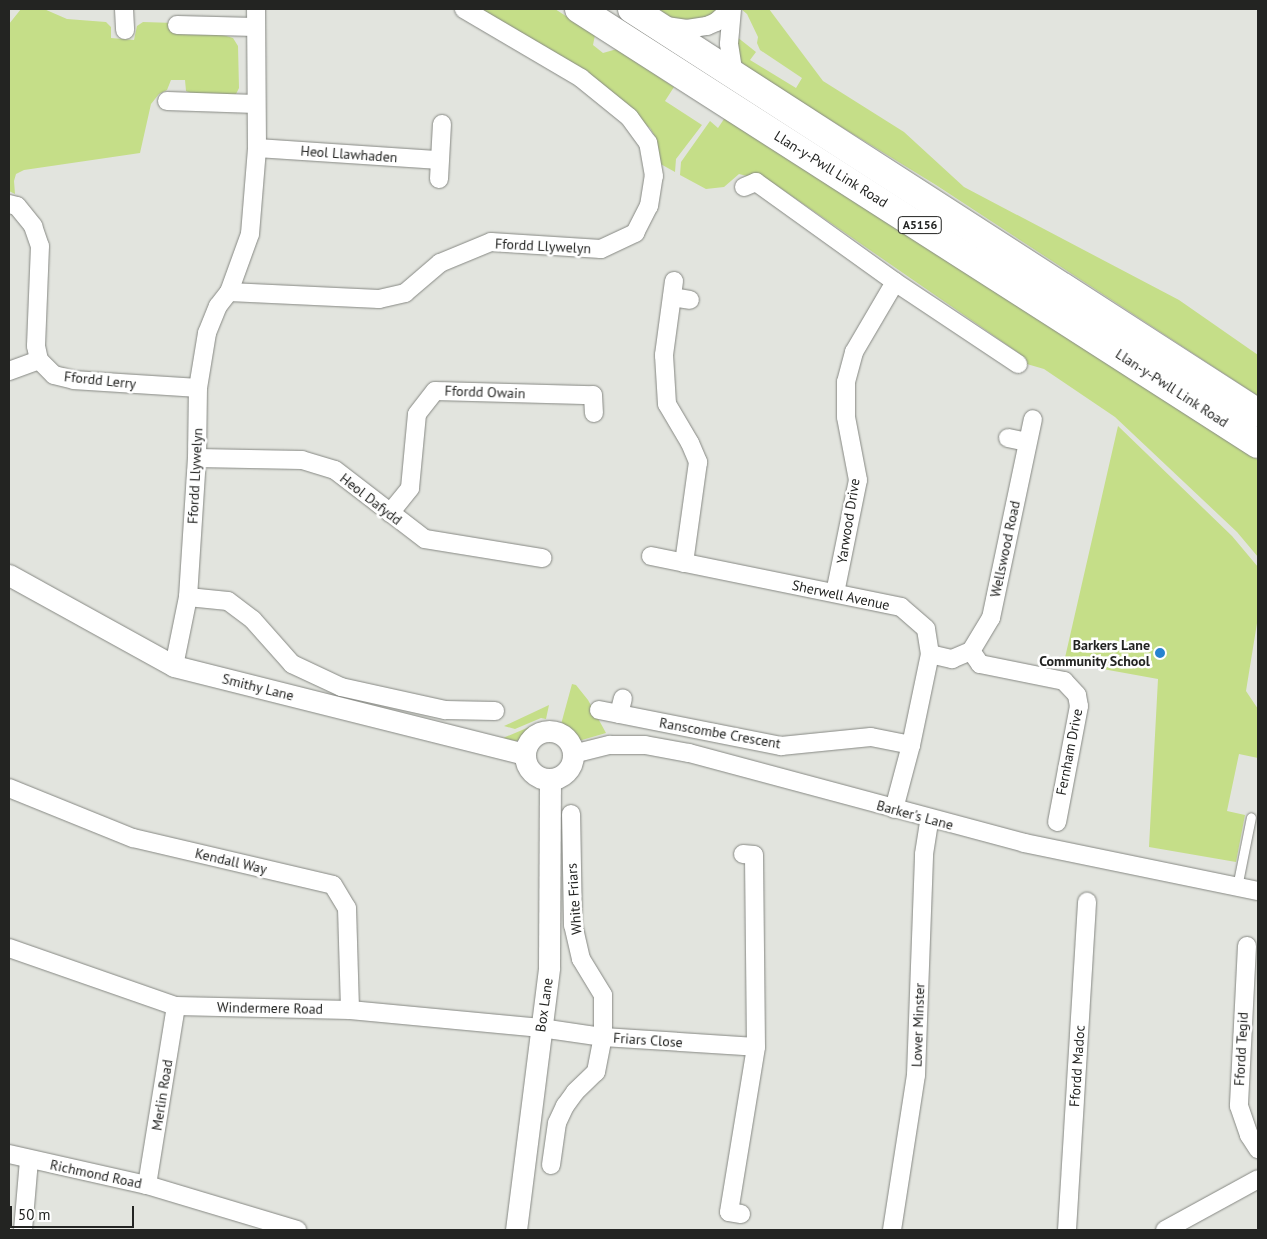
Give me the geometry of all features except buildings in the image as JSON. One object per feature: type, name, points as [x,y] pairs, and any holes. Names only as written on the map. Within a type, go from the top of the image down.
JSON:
[{"type":"highway","name":"Llan-y-Pwll Link Road","points":[[579,9],[1258,444]]},
{"type":"highway","name":"Llan-y-Pwll Link Road","points":[[632,9],[1258,413]]},
{"type":"street","points":[[124,9],[125,30]]},
{"type":"street","name":"Ffordd Llywelyn","points":[[174,666],[188,597],[197,458],[198,388],[207,333],[218,306],[229,292],[250,234],[257,148],[256,9]]},
{"type":"street","name":"Ffordd Llywelyn","points":[[229,292],[379,299],[405,293],[440,264],[491,242],[601,249],[635,233],[649,206],[654,176],[648,143],[629,117],[581,78],[464,9]]},
{"type":"street","points":[[656,24],[687,29],[699,28],[716,22],[731,9]]},
{"type":"street","points":[[731,9],[729,44],[734,74]]},
{"type":"street","points":[[183,20],[255,27]]},
{"type":"street","points":[[175,96],[256,104]]},
{"type":"street","points":[[439,179],[442,124]]},
{"type":"street","name":"Heol Llawhaden","points":[[257,148],[440,160]]},
{"type":"street","points":[[744,187],[756,182],[1007,363]]},
{"type":"street","points":[[9,204],[17,206],[33,226],[40,246],[36,346],[39,360],[9,371]]},
{"type":"street","name":"Yarwood Drive","points":[[835,593],[858,480],[846,417],[846,382],[854,352],[895,282]]},
{"type":"street","points":[[684,563],[698,462],[690,443],[667,404],[664,355],[673,289],[690,300]]},
{"type":"street","name":"Ffordd Lerry","points":[[39,360],[54,375],[74,380],[198,388]]},
{"type":"street","name":"Ffordd Owain","points":[[390,513],[410,488],[417,414],[435,391],[593,395],[594,413]]},
{"type":"street","name":"Wellswood Road","points":[[971,651],[991,618],[1033,419]]},
{"type":"street","points":[[1008,438],[1027,442]]},
{"type":"street","name":"Heol Dafydd","points":[[197,458],[302,460],[335,470],[425,539],[542,558]]},
{"type":"street","name":"Sherwell Avenue","points":[[651,556],[901,607],[926,629],[930,654],[911,745],[894,809]]},
{"type":"street","name":"Smithy Lane","points":[[9,574],[174,666],[525,754]]},
{"type":"street","name":"Smithy Lane","points":[[188,597],[228,601],[253,620],[292,664],[341,687],[445,710],[495,711]]},
{"type":"street","points":[[930,654],[952,659],[971,651]]},
{"type":"street","name":"Fernham Drive","points":[[971,651],[980,664],[1064,681],[1077,695],[1079,706],[1056,822]]},
{"type":"street","name":"Ranscombe Crescent","points":[[599,710],[621,706],[781,746],[871,737],[911,745]]},
{"type":"street","points":[[548,731],[562,734],[568,740],[573,754],[569,768],[558,777],[550,779],[535,774],[526,762],[525,754],[530,741],[541,732],[548,731]]},
{"type":"street","name":"Barker's Lane","points":[[573,754],[610,745],[645,744],[689,753],[1024,843],[1258,891]]},
{"type":"street","name":"Box Lane","points":[[516,1230],[549,967],[550,779]]},
{"type":"street","name":"Kendall Way","points":[[9,788],[133,838],[333,885],[347,908],[350,1010]]},
{"type":"street","name":"White Friars","points":[[551,1165],[557,1124],[575,1092],[596,1072],[601,1056],[603,1037],[603,995],[581,959],[573,925],[571,814]]},
{"type":"street","name":"Lower Minster","points":[[892,1230],[916,1076],[924,854],[930,818]]},
{"type":"street","points":[[728,1213],[756,1047],[755,855]]},
{"type":"street","name":"Ffordd Madoc","points":[[1067,1230],[1087,902]]},
{"type":"street","name":"Ffordd Tegid","points":[[1247,946],[1239,1106],[1249,1134],[1258,1149]]},
{"type":"street","name":"Windermere Road","points":[[9,948],[176,1006],[350,1010],[541,1028]]},
{"type":"street","name":"Merlin Road","points":[[147,1185],[176,1006]]},
{"type":"street","name":"Friars Close","points":[[541,1028],[603,1037],[756,1047]]},
{"type":"street","name":"Richmond Road","points":[[9,1154],[147,1185],[297,1230]]},
{"type":"street","points":[[23,1230],[29,1160]]},
{"type":"street","points":[[1165,1230],[1258,1178]]},
{"type":"lane","points":[[1237,887],[1251,816]]},
{"type":"green space","points":[[21,9],[44,9],[67,19],[106,22],[111,27],[111,38],[134,40],[137,26],[143,22],[175,23],[176,34],[223,35],[233,38],[238,46],[239,88],[236,94],[231,96],[197,96],[186,91],[185,80],[171,80],[167,90],[159,94],[151,104],[140,153],[24,170],[16,174],[14,181],[15,194],[9,191],[9,24]]},
{"type":"green space","points":[[480,9],[555,9],[595,35],[593,45],[603,53],[617,49],[674,87],[665,101],[702,125],[676,159],[675,172],[657,162],[656,138],[650,128]]},
{"type":"green space","points":[[648,9],[722,9],[711,17],[690,24],[670,22]]},
{"type":"green space","points":[[741,9],[769,9],[823,81],[904,132],[964,187],[1179,300],[1258,355],[1258,396],[936,185],[752,72],[740,61],[732,33],[756,52],[750,60],[796,88],[802,78],[760,50],[757,43],[758,37],[747,14]]},
{"type":"green space","points":[[726,116],[1258,460],[1258,557],[1237,532],[1115,417],[1044,369],[1020,362],[1020,354],[773,183],[739,174],[724,187],[706,189],[680,175],[681,162],[710,121],[718,128]]},
{"type":"green space","name":"Barkers Lane Community School","points":[[1118,426],[1232,536],[1258,567],[1258,617],[1246,691],[1258,709],[1258,758],[1239,754],[1227,811],[1245,815],[1236,862],[1149,847],[1158,679],[1064,662]]},
{"type":"green space","points":[[572,684],[576,685],[588,700],[606,733],[575,742],[571,734],[560,728]]},
{"type":"green space","points":[[549,705],[546,719],[541,718],[515,729],[504,726]]},
{"type":"green space","points":[[541,722],[552,724],[550,728],[516,741],[503,738]]},
{"type":"place","name":"Barkers Lane Community School","points":[[1160,653]]}]
